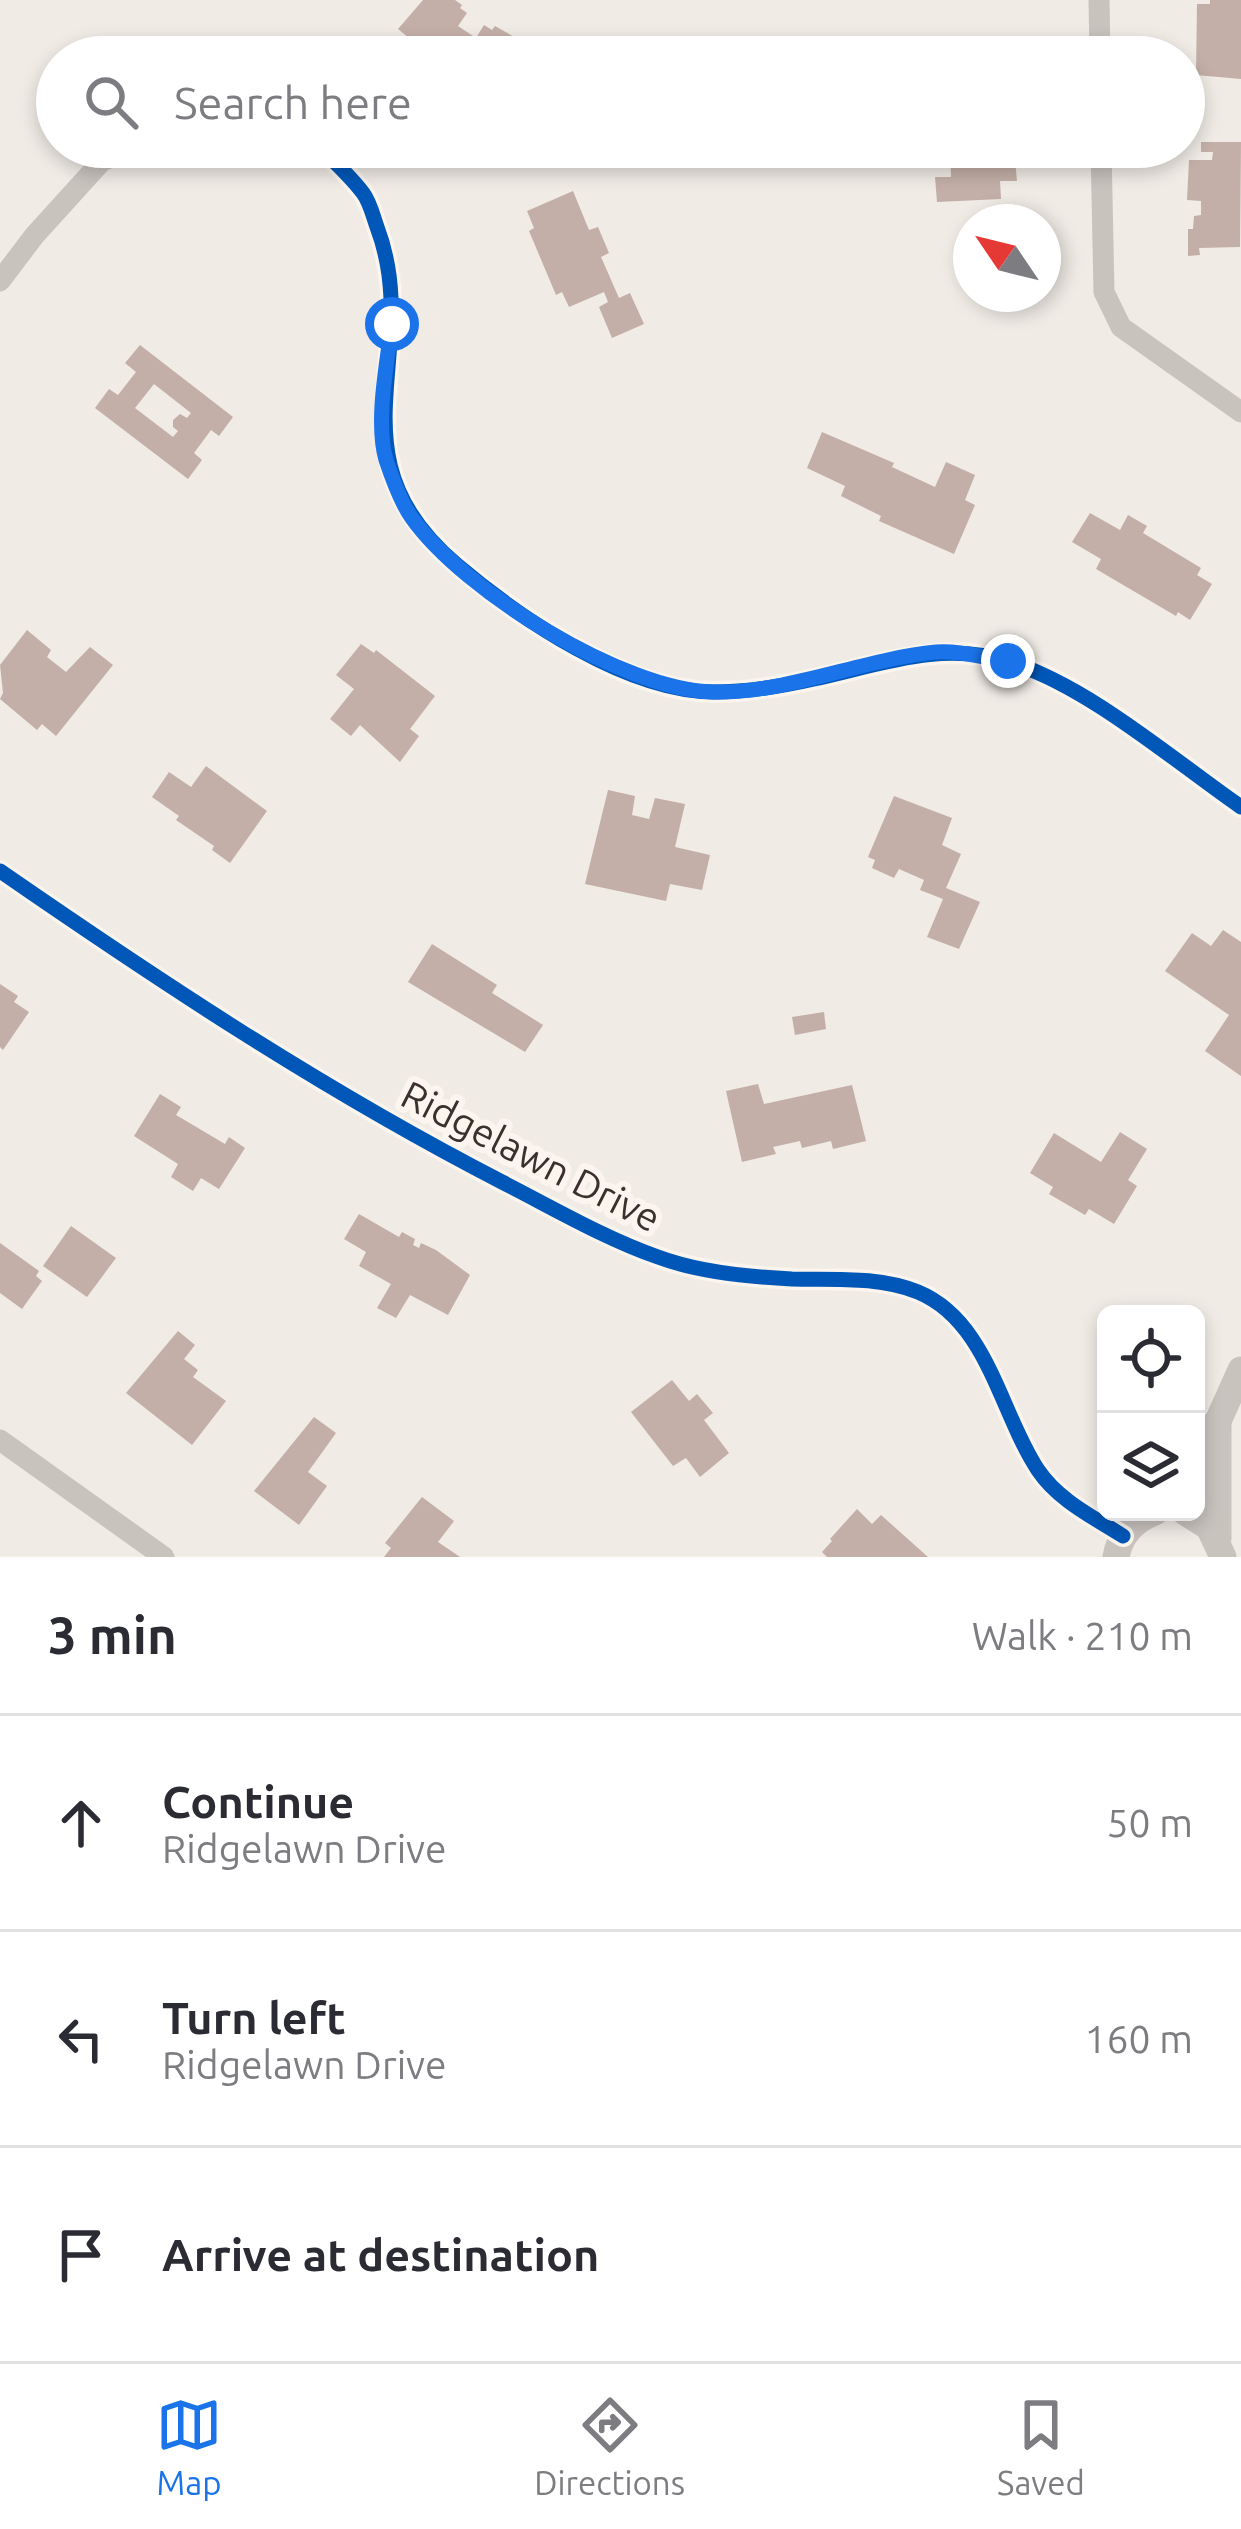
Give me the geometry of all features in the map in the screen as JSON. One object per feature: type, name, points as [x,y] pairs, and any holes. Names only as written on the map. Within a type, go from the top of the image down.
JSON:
[{"type":"street","points":[[1099,0],[1100,36]]},
{"type":"street","points":[[0,281],[96,168]]},
{"type":"street","points":[[339,168],[365,196],[388,257],[392,324],[383,390],[385,457],[411,517],[454,564],[534,621],[590,655],[649,682],[713,692],[812,679],[876,661],[942,652],[1008,661],[1069,687],[1241,807]]},
{"type":"street","points":[[1102,168],[1104,292],[1121,327],[1241,412]]},
{"type":"street","name":"Ridgelawn Drive","points":[[0,871],[394,1126],[600,1232],[661,1259],[726,1272],[790,1279],[856,1278],[919,1293],[946,1311],[968,1335],[1037,1469],[1056,1493],[1120,1546]]},
{"type":"street","points":[[1205,1434],[1218,1421],[1241,1370]]},
{"type":"street","points":[[1218,1421],[1223,1551]]},
{"type":"street","points":[[0,1440],[164,1557]]},
{"type":"street","points":[[1120,1546],[1139,1521]]},
{"type":"street","points":[[1200,1521],[1223,1551]]},
{"type":"building","points":[[423,0],[455,0],[467,13],[458,26],[473,36],[406,36],[398,29]]},
{"type":"building","points":[[1210,0],[1241,0],[1241,79],[1205,76],[1205,36],[1197,36],[1197,4],[1210,4]]},
{"type":"building","points":[[484,25],[492,30],[495,26],[513,36],[477,36]]},
{"type":"building","points":[[1205,142],[1241,142],[1240,247],[1199,248],[1200,255],[1188,256],[1188,229],[1193,229],[1194,216],[1201,215],[1201,201],[1187,200],[1189,168],[1205,168],[1213,152],[1205,152]]},
{"type":"building","points":[[951,168],[1016,168],[1017,181],[1000,181],[1001,199],[937,202],[935,177],[951,177]]},
{"type":"building","points":[[573,191],[589,230],[598,227],[609,253],[601,257],[619,298],[630,293],[644,324],[612,338],[599,307],[608,302],[604,292],[569,307],[562,292],[556,295],[529,231],[534,228],[527,211]]},
{"type":"building","points":[[140,345],[233,417],[219,436],[211,430],[194,453],[202,460],[188,479],[95,408],[109,389],[118,395],[136,372],[125,363]],"holes":[[[154,384],[191,413],[173,420],[178,431],[173,437],[135,408]]]},
{"type":"building","points":[[822,432],[894,463],[892,467],[935,487],[946,462],[975,475],[965,500],[975,505],[954,554],[879,521],[881,516],[841,496],[845,486],[807,468]]},
{"type":"building","points":[[1090,513],[1120,530],[1128,515],[1147,526],[1143,533],[1201,568],[1197,575],[1212,584],[1190,620],[1096,569],[1101,559],[1072,542]]},
{"type":"building","points":[[27,630],[51,650],[47,657],[66,672],[90,647],[113,665],[56,736],[42,724],[37,730],[0,699],[0,665]]},
{"type":"building","points":[[361,644],[376,650],[435,696],[410,729],[419,736],[400,762],[360,725],[351,736],[330,719],[354,689],[336,675]]},
{"type":"building","points":[[206,766],[267,811],[230,863],[152,797],[169,772],[191,787]]},
{"type":"building","points":[[608,790],[635,796],[632,815],[649,819],[655,798],[685,804],[675,847],[710,855],[702,890],[670,884],[666,901],[585,884]]},
{"type":"building","points":[[894,796],[952,818],[942,845],[961,854],[946,888],[980,902],[959,949],[927,937],[943,899],[920,890],[924,880],[899,869],[894,878],[872,868],[875,860],[868,857]]},
{"type":"building","points":[[1223,930],[1241,942],[1241,1076],[1205,1051],[1229,1015],[1165,971],[1192,933],[1211,946]]},
{"type":"building","points":[[432,944],[497,985],[492,993],[543,1025],[525,1052],[408,982]]},
{"type":"building","points":[[0,984],[18,996],[14,1002],[29,1012],[3,1050],[0,1047]]},
{"type":"building","points":[[824,1012],[826,1029],[795,1035],[792,1017]]},
{"type":"building","points":[[758,1084],[764,1104],[852,1085],[866,1141],[833,1149],[831,1141],[802,1148],[800,1141],[773,1147],[776,1154],[742,1162],[726,1091]]},
{"type":"building","points":[[160,1094],[181,1107],[176,1115],[225,1144],[229,1137],[245,1148],[219,1189],[201,1178],[193,1191],[171,1177],[178,1164],[134,1136]]},
{"type":"building","points":[[1120,1132],[1147,1149],[1128,1180],[1137,1186],[1114,1224],[1089,1209],[1085,1215],[1049,1194],[1053,1187],[1030,1173],[1054,1133],[1101,1162]]},
{"type":"building","points":[[359,1214],[399,1237],[402,1232],[415,1239],[413,1245],[419,1248],[421,1243],[436,1250],[470,1275],[448,1315],[410,1295],[396,1318],[377,1308],[391,1284],[359,1266],[366,1252],[344,1239]]},
{"type":"building","points":[[71,1226],[116,1258],[87,1297],[43,1266]]},
{"type":"building","points":[[0,1243],[39,1271],[36,1276],[42,1281],[22,1309],[0,1293]]},
{"type":"building","points":[[178,1331],[195,1345],[184,1359],[198,1370],[193,1377],[226,1401],[192,1445],[126,1393]]},
{"type":"building","points":[[672,1380],[689,1401],[697,1394],[713,1413],[704,1420],[729,1453],[700,1477],[686,1458],[673,1466],[631,1412]]},
{"type":"building","points":[[314,1417],[336,1433],[308,1472],[327,1486],[299,1525],[254,1491]]},
{"type":"building","points":[[422,1497],[454,1521],[438,1542],[460,1557],[384,1557],[391,1548],[385,1543]]},
{"type":"building","points":[[857,1509],[872,1524],[881,1515],[928,1557],[827,1557],[822,1552],[830,1539]]},
{"type":"cycle path","points":[[341,168],[365,197],[389,273],[386,443],[396,483],[418,524],[457,565],[512,608],[611,666],[681,689],[764,688],[935,654],[960,653],[1010,662],[1099,706],[1241,807]]},
{"type":"cycle path","points":[[0,871],[309,1074],[618,1241],[673,1262],[724,1273],[887,1283],[918,1292],[942,1306],[977,1346],[1046,1481],[1123,1536]]},
{"type":"route","points":[[392,324],[383,390],[385,457],[411,517],[454,564],[590,655],[649,682],[713,692],[812,679],[876,661],[942,652],[1008,661]]}]
